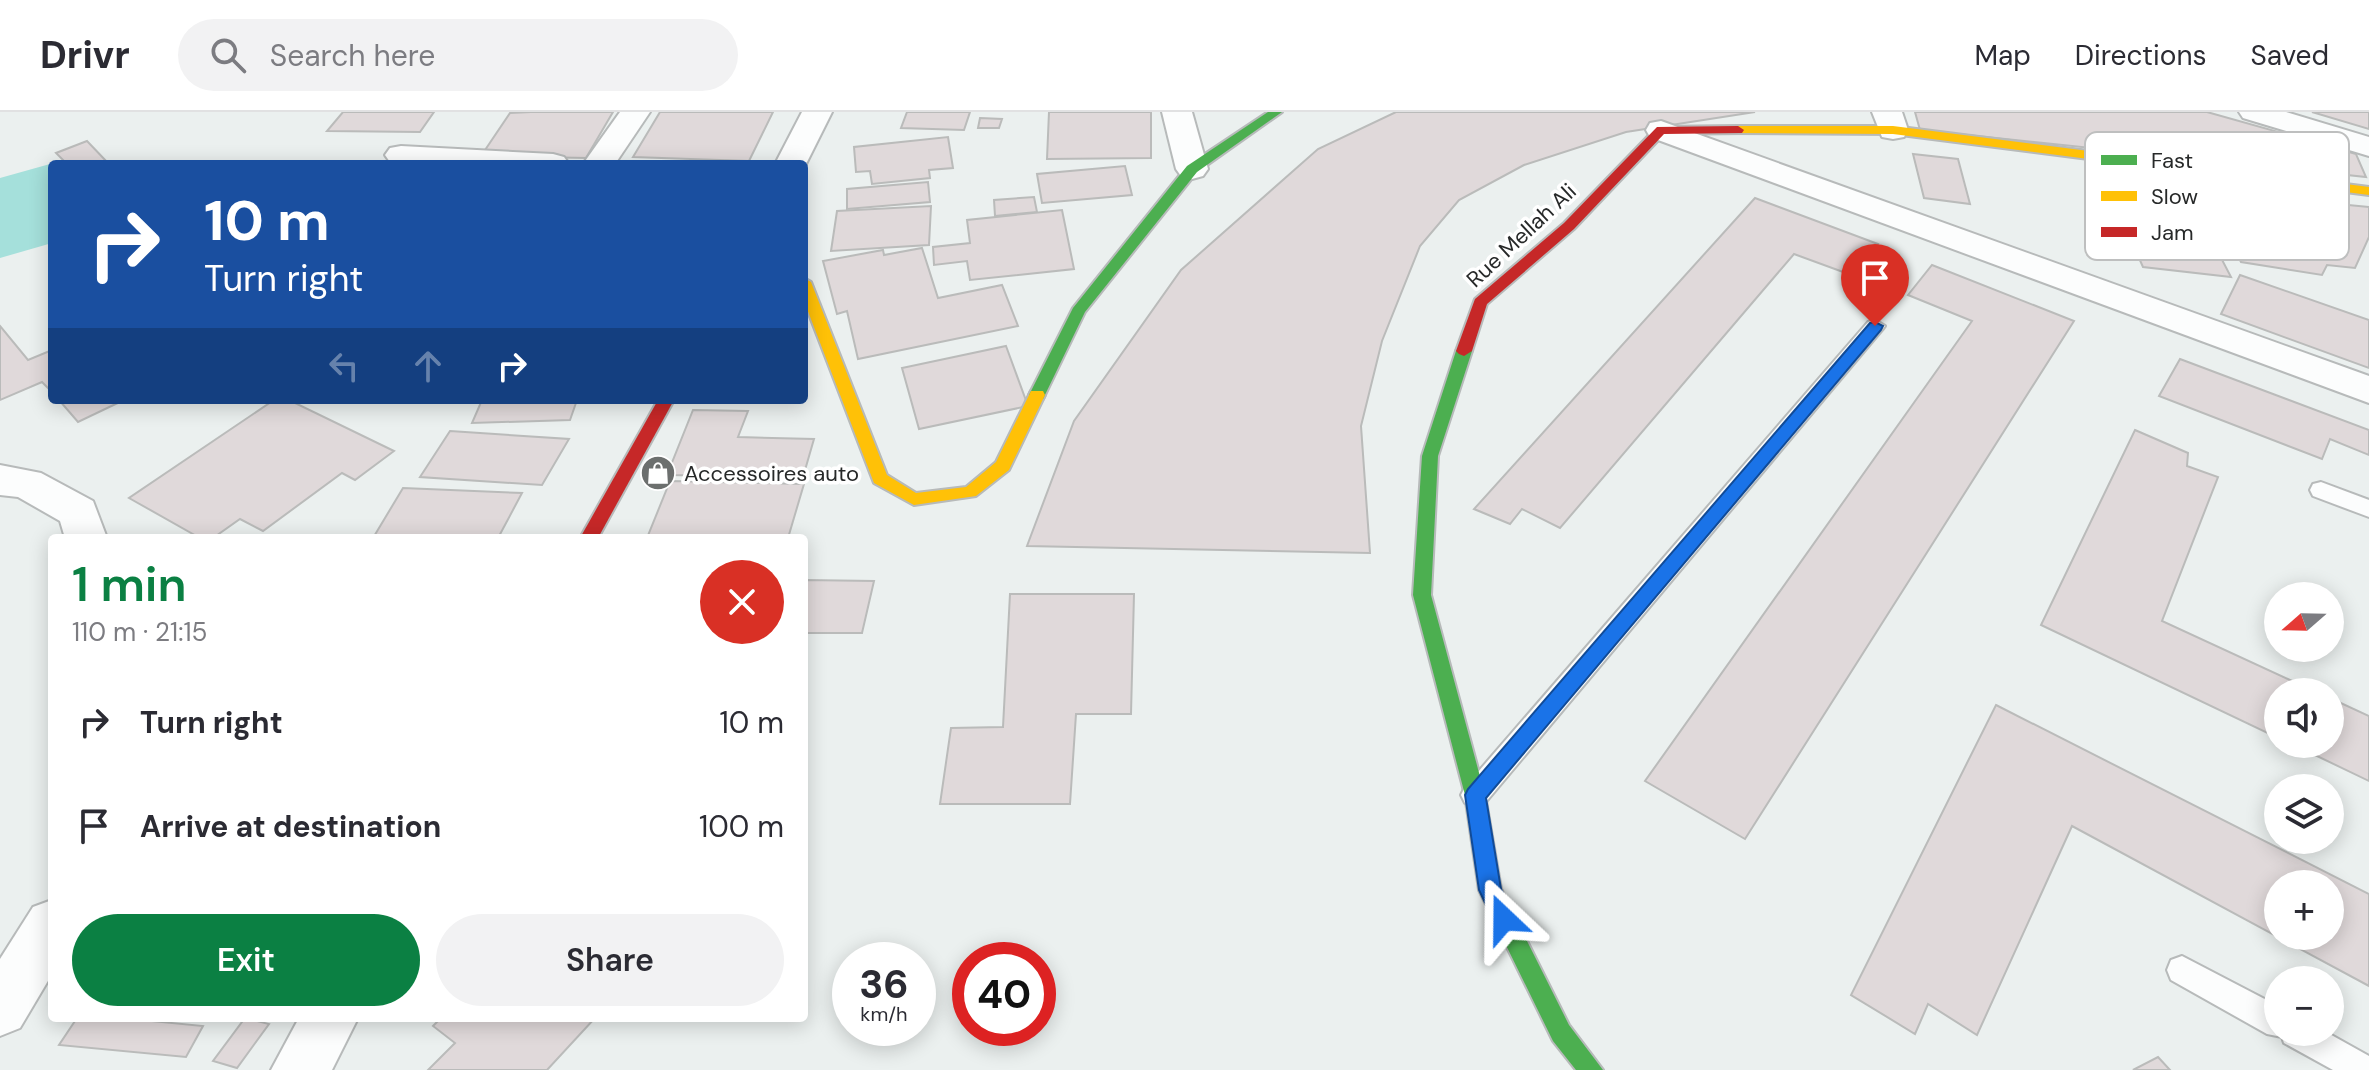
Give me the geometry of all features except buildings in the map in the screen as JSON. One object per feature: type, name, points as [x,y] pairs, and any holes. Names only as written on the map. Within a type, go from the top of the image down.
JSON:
[{"type":"street","points":[[602,160],[635,112]]},
{"type":"street","points":[[793,160],[817,112]]},
{"type":"street","points":[[1177,112],[1192,169]]},
{"type":"street","points":[[808,292],[880,479],[914,499],[970,492],[1003,466],[1078,311],[1192,169],[1276,112]]},
{"type":"street","points":[[2254,112],[2320,132]]},
{"type":"street","points":[[1661,130],[1890,121],[2085,149]]},
{"type":"street","points":[[1661,130],[2369,390]]},
{"type":"street","name":"Rue Mellah Ali","points":[[1591,1070],[1561,1033],[1490,890],[1475,795],[1422,595],[1430,456],[1480,302],[1569,226],[1661,130]]},
{"type":"street","points":[[2349,141],[2369,147]]},
{"type":"street","points":[[401,155],[485,160]]},
{"type":"street","points":[[2349,188],[2369,191]]},
{"type":"street","points":[[591,534],[664,404]]},
{"type":"street","points":[[0,480],[27,483],[78,512],[85,534]]},
{"type":"street","points":[[0,1009],[48,931]]},
{"type":"street","points":[[300,1070],[328,1022]]},
{"type":"lane","points":[[1475,795],[1875,326]]},
{"type":"lane","points":[[2321,490],[2369,509]]},
{"type":"lane","points":[[2182,970],[2264,1015]]},
{"type":"lane","points":[[2320,1046],[2364,1070]]},
{"type":"shaded area","points":[[48,165],[48,244],[0,258],[0,178]]},
{"type":"traffic: fast","points":[[1037,395],[1078,311],[1192,169],[1276,112]]},
{"type":"traffic: fast","points":[[1464,351],[1430,456],[1422,595],[1475,795],[1490,890],[1561,1033],[1591,1070]]},
{"type":"traffic: slow","points":[[1738,130],[1893,130],[2085,155]]},
{"type":"traffic: slow","points":[[2349,188],[2369,191]]},
{"type":"traffic: slow","points":[[808,292],[880,479],[914,499],[970,492],[1003,466],[1037,395]]},
{"type":"traffic: jam","points":[[1464,351],[1480,302],[1569,226],[1661,130],[1738,130]]},
{"type":"traffic: jam","points":[[591,534],[664,404]]},
{"type":"place","name":"Accessoires auto","points":[[658,473]]},
{"type":"route","points":[[1504,919],[1490,890],[1475,795],[1875,326]]}]
